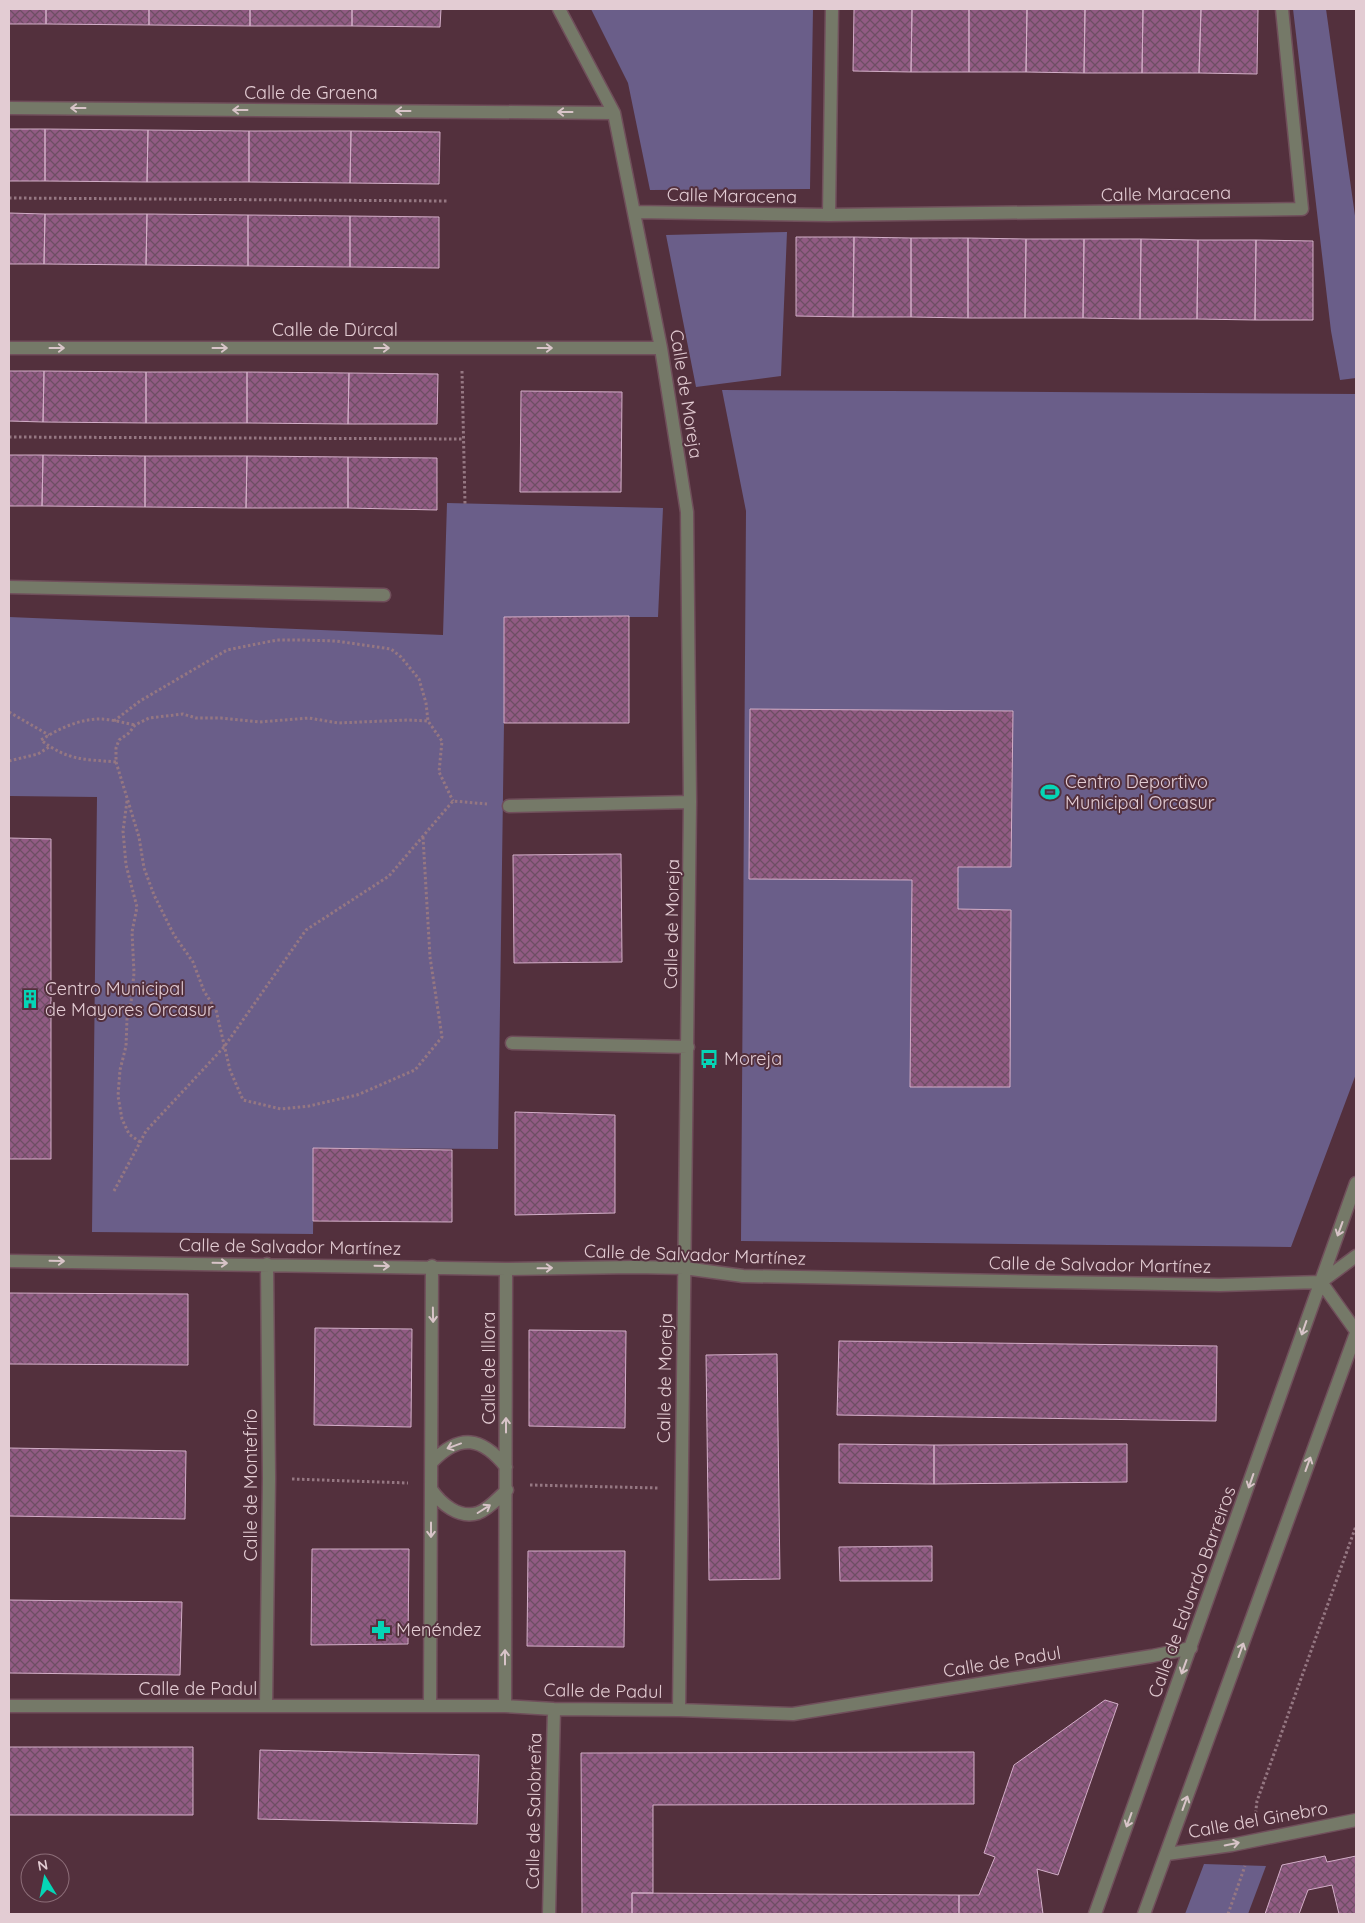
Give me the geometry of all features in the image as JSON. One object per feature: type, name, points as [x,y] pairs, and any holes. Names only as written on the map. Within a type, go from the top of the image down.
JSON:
[{"type":"street","name":"Calle de Moreja","points":[[559,9],[614,113],[661,348],[687,512],[690,802],[679,1710]]},
{"type":"street","points":[[829,215],[832,9]]},
{"type":"street","name":"Calle Maracena","points":[[635,212],[829,215],[1302,210],[1282,9]]},
{"type":"street","name":"Calle de Graena","points":[[9,108],[614,113]]},
{"type":"street","name":"Calle de Dúrcal","points":[[9,348],[661,348]]},
{"type":"street","points":[[9,587],[384,595]]},
{"type":"street","points":[[509,806],[690,802]]},
{"type":"street","points":[[512,1043],[688,1046]]},
{"type":"street","name":"Calle de Eduardo Barreiros","points":[[1095,1914],[1356,1183]]},
{"type":"street","points":[[1144,1914],[1356,1332],[1321,1282],[1356,1256]]},
{"type":"street","name":"Calle de Salvador Martínez","points":[[9,1261],[506,1268],[634,1266],[684,1268],[752,1276],[1220,1285],[1321,1282]]},
{"type":"street","name":"Calle de Montefrío","points":[[266,1706],[269,1478],[267,1264]]},
{"type":"street","points":[[430,1706],[432,1266]]},
{"type":"street","name":"Calle de Illora","points":[[505,1706],[506,1268]]},
{"type":"street","name":"Calle de Illora","points":[[432,1462],[444,1450],[466,1442],[488,1448],[496,1454],[506,1467]]},
{"type":"street","points":[[432,1486],[444,1504],[454,1511],[465,1514],[477,1514],[487,1508],[506,1488]]},
{"type":"street","name":"Calle de Padul","points":[[9,1706],[505,1706],[554,1709],[679,1710],[792,1714],[1191,1648]]},
{"type":"street","name":"Calle de Salobreña","points":[[549,1914],[554,1709]]},
{"type":"street","name":"Calle del Ginebro","points":[[1167,1854],[1232,1845],[1356,1820]]},
{"type":"path","points":[[9,198],[447,201]]},
{"type":"path","points":[[462,348],[465,504]]},
{"type":"path","points":[[9,437],[464,439]]},
{"type":"path","points":[[114,721],[148,696],[227,650],[277,640],[336,641],[391,649],[401,657],[419,679],[426,703],[428,721],[442,742],[439,772],[453,802]]},
{"type":"path","points":[[9,712],[49,735]]},
{"type":"path","points":[[423,837],[430,957],[442,1037],[414,1070],[357,1094],[309,1106],[281,1109],[244,1100],[230,1070],[216,1010],[204,991],[193,962],[174,935],[154,895],[144,868],[139,837],[116,762],[116,748],[119,740],[129,733],[135,725],[149,718],[183,714],[196,718],[221,718],[259,722],[309,718],[338,723],[428,721]]},
{"type":"path","points":[[116,762],[77,759],[57,752],[40,740],[55,731],[77,723],[99,719],[135,725]]},
{"type":"path","points":[[9,761],[38,754],[49,747]]},
{"type":"path","points":[[127,801],[122,831],[126,865],[137,907],[132,932],[134,973],[118,1096],[122,1119],[129,1134],[140,1142]]},
{"type":"path","points":[[453,802],[509,806]]},
{"type":"path","points":[[114,1190],[146,1131],[224,1048],[306,930],[389,876],[453,802]]},
{"type":"path","points":[[269,1478],[432,1486]]},
{"type":"path","points":[[506,1488],[681,1489]]},
{"type":"path","points":[[1257,1801],[1356,1526]]},
{"type":"path","points":[[1228,1914],[1243,1873]]},
{"type":"shaded area","points":[[591,9],[813,9],[810,189],[650,190],[628,83]]},
{"type":"shaded area","points":[[1293,9],[1326,9],[1356,223],[1356,378],[1340,380],[1331,331]]},
{"type":"shaded area","points":[[787,232],[781,376],[696,387],[666,235]]},
{"type":"shaded area","name":"Centro Deportivo Municipal Orcasur","points":[[722,390],[1356,394],[1356,1074],[1291,1247],[741,1241],[746,511]]},
{"type":"shaded area","points":[[447,503],[663,508],[658,617],[504,617],[498,1149],[314,1148],[313,1234],[92,1232],[97,797],[9,796],[9,617],[443,635]]},
{"type":"shaded area","points":[[1204,1864],[1266,1866],[1248,1914],[1185,1914]]},
{"type":"building","points":[[9,9],[46,9],[46,24],[9,24]]},
{"type":"building","points":[[46,9],[149,9],[149,25],[46,24]]},
{"type":"building","points":[[149,9],[250,9],[250,26],[149,25]]},
{"type":"building","points":[[250,9],[352,9],[352,26],[250,26]]},
{"type":"building","points":[[352,9],[441,9],[440,27],[352,26]]},
{"type":"building","points":[[854,9],[912,9],[911,72],[853,71]]},
{"type":"building","points":[[912,9],[969,9],[969,72],[911,72]]},
{"type":"building","points":[[969,9],[1027,9],[1026,72],[969,72]]},
{"type":"building","points":[[1027,9],[1085,9],[1084,73],[1026,72]]},
{"type":"building","points":[[1085,9],[1143,9],[1142,73],[1084,73]]},
{"type":"building","points":[[1143,9],[1201,9],[1199,73],[1142,73]]},
{"type":"building","points":[[1201,9],[1258,9],[1257,74],[1199,73]]},
{"type":"building","points":[[9,129],[45,129],[45,181],[9,181]]},
{"type":"building","points":[[45,129],[148,130],[147,182],[45,181]]},
{"type":"building","points":[[148,130],[249,131],[249,182],[147,182]]},
{"type":"building","points":[[249,131],[351,131],[350,183],[249,182]]},
{"type":"building","points":[[351,131],[440,132],[439,184],[350,183]]},
{"type":"building","points":[[9,213],[45,214],[44,264],[9,264]]},
{"type":"building","points":[[45,214],[147,214],[146,265],[44,264]]},
{"type":"building","points":[[147,214],[248,215],[248,266],[146,265]]},
{"type":"building","points":[[248,215],[350,216],[350,267],[248,266]]},
{"type":"building","points":[[350,216],[439,217],[439,268],[350,267]]},
{"type":"building","points":[[796,237],[854,237],[853,317],[796,316]]},
{"type":"building","points":[[854,237],[911,238],[911,317],[853,317]]},
{"type":"building","points":[[911,238],[968,238],[968,318],[911,317]]},
{"type":"building","points":[[968,238],[1026,239],[1025,318],[968,318]]},
{"type":"building","points":[[1026,239],[1084,239],[1083,318],[1025,318]]},
{"type":"building","points":[[1084,239],[1141,239],[1140,319],[1083,318]]},
{"type":"building","points":[[1141,239],[1198,240],[1197,319],[1140,319]]},
{"type":"building","points":[[1198,240],[1256,240],[1255,320],[1197,319]]},
{"type":"building","points":[[1256,240],[1313,241],[1313,320],[1255,320]]},
{"type":"building","points":[[9,371],[44,371],[43,422],[9,421]]},
{"type":"building","points":[[44,371],[146,372],[146,423],[43,422]]},
{"type":"building","points":[[146,372],[247,372],[247,423],[146,423]]},
{"type":"building","points":[[247,372],[349,373],[348,424],[247,423]]},
{"type":"building","points":[[349,373],[438,374],[437,424],[348,424]]},
{"type":"building","points":[[521,391],[622,392],[621,492],[520,492]]},
{"type":"building","points":[[9,455],[43,455],[42,506],[9,506]]},
{"type":"building","points":[[43,455],[145,456],[145,507],[42,506]]},
{"type":"building","points":[[145,456],[247,456],[246,508],[145,507]]},
{"type":"building","points":[[247,456],[348,457],[348,508],[246,508]]},
{"type":"building","points":[[348,457],[437,458],[437,510],[348,508]]},
{"type":"building","points":[[629,616],[629,723],[504,723],[504,617]]},
{"type":"building","points":[[750,709],[1013,711],[1011,867],[958,867],[958,909],[1011,910],[1010,1087],[910,1087],[912,880],[749,879]]},
{"type":"building","name":"Centro Municipal de Mayores Orcasur","points":[[9,838],[51,839],[51,1159],[9,1159]]},
{"type":"building","points":[[621,854],[622,962],[514,963],[513,855]]},
{"type":"building","points":[[515,1112],[615,1115],[615,1213],[515,1215]]},
{"type":"building","points":[[313,1148],[452,1150],[452,1222],[313,1221]]},
{"type":"building","points":[[9,1293],[188,1294],[188,1365],[9,1364]]},
{"type":"building","points":[[315,1328],[412,1329],[411,1427],[314,1425]]},
{"type":"building","points":[[529,1330],[626,1331],[625,1428],[529,1426]]},
{"type":"building","points":[[839,1341],[1217,1346],[1216,1421],[837,1415]]},
{"type":"building","points":[[777,1354],[780,1579],[709,1580],[706,1355]]},
{"type":"building","points":[[839,1444],[934,1445],[934,1484],[839,1483]]},
{"type":"building","points":[[1127,1444],[1127,1482],[934,1484],[934,1445]]},
{"type":"building","points":[[9,1448],[186,1451],[185,1519],[9,1516]]},
{"type":"building","points":[[932,1546],[932,1581],[840,1581],[839,1547]]},
{"type":"building","points":[[312,1549],[409,1549],[408,1644],[311,1645]]},
{"type":"building","points":[[528,1551],[625,1551],[624,1647],[527,1646]]},
{"type":"building","points":[[9,1600],[182,1602],[180,1675],[9,1673]]},
{"type":"building","points":[[1105,1700],[1118,1704],[1058,1875],[1037,1869],[1043,1914],[959,1914],[959,1895],[979,1895],[995,1857],[984,1853],[1014,1765]]},
{"type":"building","points":[[9,1747],[193,1747],[193,1815],[9,1815]]},
{"type":"building","points":[[260,1750],[479,1755],[477,1824],[258,1819]]},
{"type":"building","points":[[974,1752],[974,1804],[653,1805],[653,1893],[632,1893],[632,1914],[582,1914],[581,1753]]},
{"type":"building","points":[[1325,1856],[1327,1862],[1356,1856],[1356,1914],[1339,1914],[1332,1885],[1308,1890],[1299,1914],[1265,1914],[1282,1865]]},
{"type":"building","points":[[632,1893],[959,1895],[959,1914],[632,1914]]},
{"type":"place","name":"Centro Deportivo Municipal Orcasur","points":[[1050,792]]},
{"type":"place","name":"Centro Municipal de Mayores Orcasur","points":[[30,999]]},
{"type":"place","name":"Moreja","points":[[709,1059]]},
{"type":"place","name":"Menéndez","points":[[381,1630]]}]
